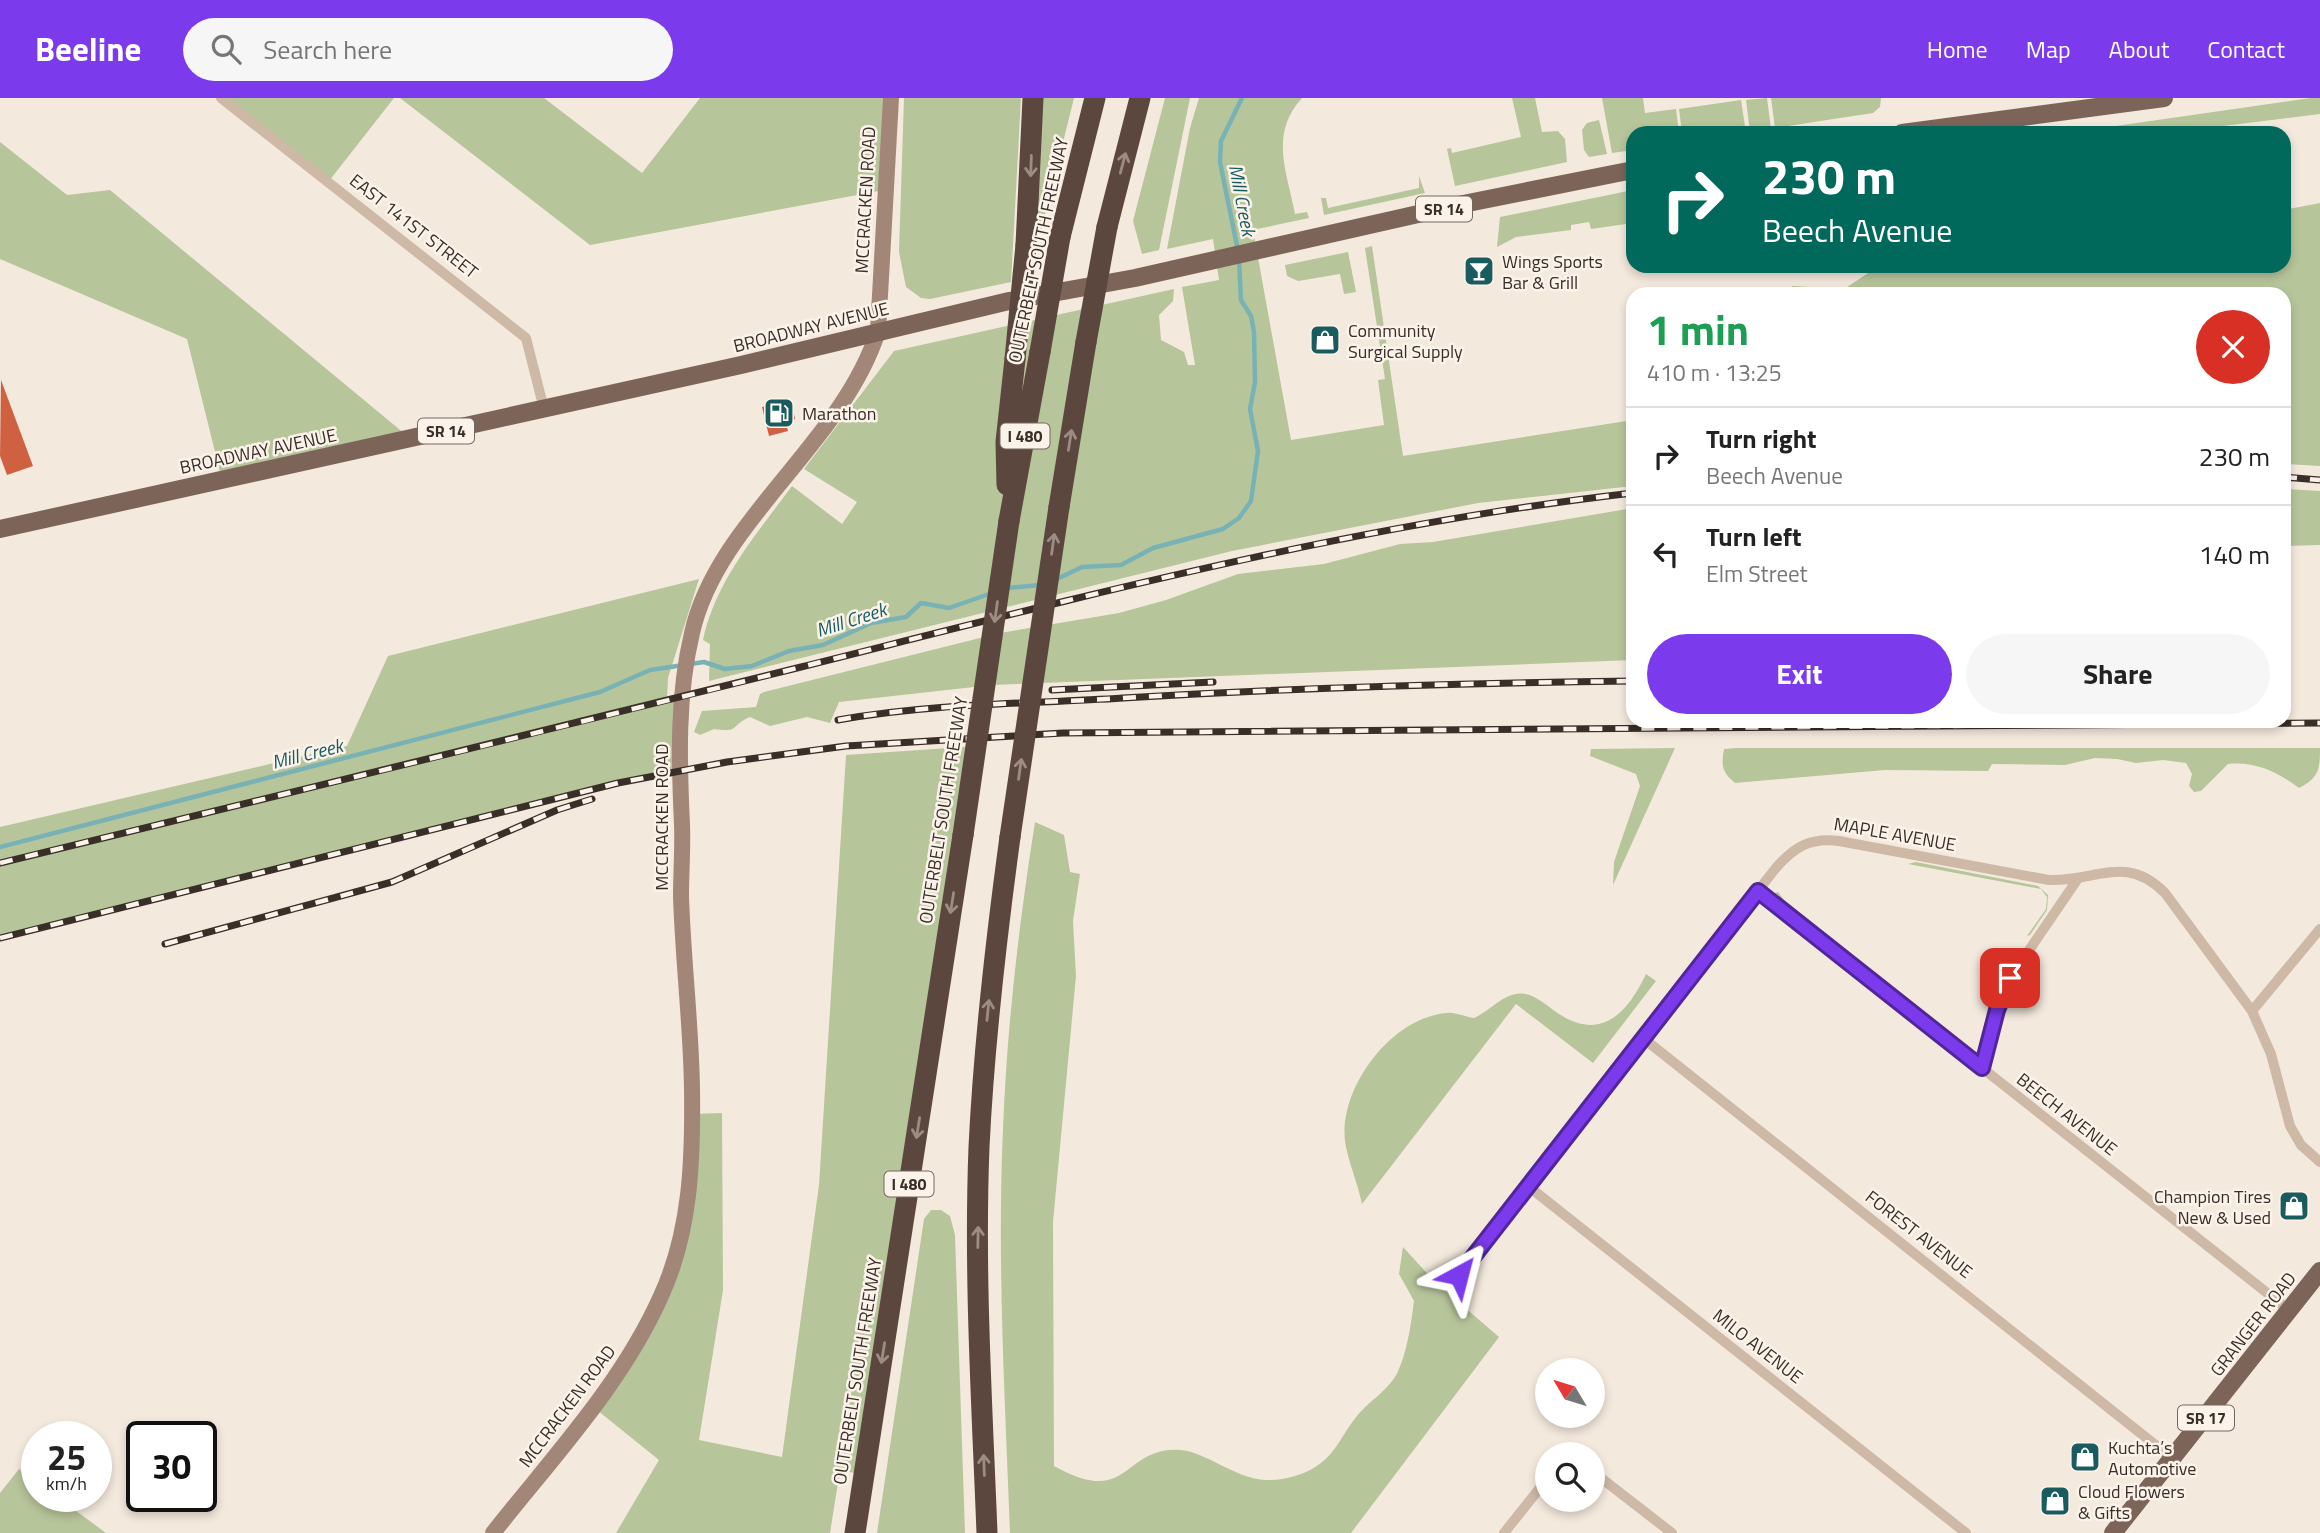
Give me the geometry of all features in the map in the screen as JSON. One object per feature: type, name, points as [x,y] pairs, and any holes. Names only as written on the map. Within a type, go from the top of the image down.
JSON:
[{"type":"highway","points":[[1009,521],[1006,442],[1026,245],[1033,98]]},
{"type":"highway","name":"OUTERBELT SOUTH FREEWAY","points":[[855,1533],[1009,521],[1060,237],[1096,98]]},
{"type":"highway","name":"I 480","points":[[987,1533],[977,1242],[987,1014],[1010,836],[1086,342],[1107,227],[1140,98]]},
{"type":"main road","points":[[1954,126],[2164,98]]},
{"type":"main road","name":"BROADWAY AVENUE","points":[[0,529],[741,365],[878,331],[1570,181],[1626,171]]},
{"type":"main road","name":"GRANGER ROAD","points":[[2113,1533],[2320,1271]]},
{"type":"street","name":"EAST 141ST STREET","points":[[222,98],[526,338],[544,409]]},
{"type":"street","name":"MCCRACKEN ROAD","points":[[493,1533],[628,1360],[662,1294],[687,1214],[692,1121],[678,779],[683,688],[690,642],[703,598],[713,578],[740,538],[849,396],[866,366],[878,331],[891,98]]},
{"type":"street","name":"MAPLE AVENUE","points":[[1459,1275],[1758,891],[1789,854],[1804,844],[1821,839],[2038,878],[2077,880],[2123,870],[2150,880],[2171,900],[2252,1011],[2272,1054],[2290,1126],[2301,1145],[2320,1162]]},
{"type":"street","points":[[1982,1068],[1997,1010],[2010,978],[2077,880]]},
{"type":"street","name":"BEECH AVENUE","points":[[1758,891],[2290,1311]]},
{"type":"street","points":[[2252,1011],[2320,929]]},
{"type":"street","name":"FOREST AVENUE","points":[[1643,1038],[2174,1459]]},
{"type":"street","name":"MILO AVENUE","points":[[1528,1186],[1966,1533]]},
{"type":"street","points":[[1605,1481],[1672,1533]]},
{"type":"street","points":[[1504,1533],[1535,1494]]},
{"type":"green space","points":[[221,98],[394,98],[329,181]]},
{"type":"green space","points":[[400,98],[544,98],[642,173],[700,98],[891,98],[884,190],[590,245]]},
{"type":"green space","points":[[904,98],[1021,98],[1011,282],[930,299],[921,298],[906,287],[899,252]]},
{"type":"green space","points":[[1042,98],[1074,98],[1040,235],[1037,201]]},
{"type":"green space","points":[[1165,98],[1190,98],[1159,250],[1142,254],[1133,221]]},
{"type":"green space","points":[[1199,98],[1302,98],[1286,125],[1283,154],[1295,214],[1307,212],[1309,218],[1253,230],[1291,440],[1384,425],[1378,380],[1385,379],[1365,248],[1372,246],[1403,456],[1626,421],[1626,487],[1478,503],[1232,551],[709,681],[710,644],[703,640],[717,598],[751,540],[792,486],[842,524],[857,502],[804,469],[894,351],[1174,289],[1173,301],[1159,315],[1161,340],[1184,352],[1188,365],[1195,365],[1182,287],[1219,280],[1213,239],[1167,249],[1190,128]]},
{"type":"green space","points":[[1512,98],[1535,98],[1542,132],[1558,131],[1565,139],[1567,162],[1455,186],[1447,149],[1451,148],[1452,153],[1521,137]]},
{"type":"green space","points":[[1602,98],[1643,98],[1645,113],[1676,109],[1678,126],[1626,126],[1626,151],[1612,153]]},
{"type":"green space","points":[[1767,98],[1771,126],[1749,126],[1746,100]]},
{"type":"green space","points":[[1771,98],[1881,98],[1880,107],[1873,113],[1775,126]]},
{"type":"green space","points":[[2320,98],[2320,114],[2223,126],[2116,126]]},
{"type":"green space","points":[[1741,100],[1745,126],[1681,126],[1679,109]]},
{"type":"green space","points":[[1599,120],[1607,154],[1589,157],[1584,150],[1582,130],[1587,123]]},
{"type":"green space","points":[[0,142],[67,195],[110,190],[411,439],[222,480],[187,339],[0,259]]},
{"type":"green space","points":[[1419,176],[1425,193],[1324,215],[1321,198],[1326,198],[1328,208],[1419,188]]},
{"type":"green space","points":[[1626,191],[1626,224],[1591,229],[1589,222],[1571,225],[1571,230],[1516,237],[1497,247],[1500,217]]},
{"type":"green space","points":[[2320,203],[2320,466],[2291,464],[2291,287],[1847,287],[1868,273],[2291,273],[2291,209]]},
{"type":"green space","points":[[1348,252],[1356,292],[1344,294],[1340,274],[1298,281],[1287,276],[1285,265]]},
{"type":"green space","points":[[2291,489],[2320,491],[2320,545],[2291,546]]},
{"type":"green space","points":[[1626,509],[1626,660],[992,685],[839,702],[830,723],[807,717],[770,726],[750,717],[732,729],[714,729],[700,735],[694,732],[702,711],[756,707],[760,694],[764,692],[1000,633],[1119,613],[1166,600],[1238,574],[1324,564],[1400,544],[1433,542]]},
{"type":"green space","points":[[699,579],[668,678],[667,700],[682,697],[679,771],[552,799],[0,938],[0,827],[347,746],[388,656]]},
{"type":"green space","points":[[978,746],[864,1475],[840,1470],[830,1533],[616,1533],[659,1460],[592,1406],[628,1360],[687,1214],[692,1114],[722,1113],[723,1290],[699,1440],[782,1457],[819,1185],[846,755]]},
{"type":"green space","points":[[1675,748],[1613,885],[1614,862],[1640,786],[1636,774],[1590,756],[1591,749]]},
{"type":"green space","points":[[2320,748],[2320,762],[2311,780],[2299,788],[2266,769],[2248,764],[2228,764],[2201,791],[2194,792],[2189,786],[2192,774],[2186,763],[2163,760],[2136,763],[2095,758],[2065,765],[1992,764],[1988,771],[1885,770],[1735,783],[1725,772],[1723,760],[1724,749]]},
{"type":"green space","points":[[1035,822],[1064,835],[1070,872],[1080,874],[1073,921],[1076,976],[1053,1222],[1054,1466],[1079,1477],[1098,1481],[1112,1479],[1161,1451],[1181,1450],[1201,1455],[1255,1479],[1288,1478],[1315,1467],[1331,1453],[1357,1416],[1386,1388],[1399,1369],[1407,1344],[1414,1301],[1399,1274],[1403,1247],[1434,1281],[1499,1337],[1351,1533],[1010,1533],[1001,1280],[1001,1179],[1007,1051]]},
{"type":"green space","points":[[1916,862],[2038,886],[2048,895],[2047,910],[2027,936],[2046,909],[2047,897],[2041,889],[1908,864]]},
{"type":"green space","points":[[1778,892],[1784,900],[1975,1052],[1779,898],[1775,893]]},
{"type":"green space","points":[[1646,974],[1656,981],[1593,1063],[1516,1004],[1362,1204],[1346,1149],[1345,1120],[1360,1078],[1373,1058],[1389,1041],[1407,1027],[1427,1017],[1450,1013],[1474,1018],[1505,998],[1518,994],[1535,997],[1574,1022],[1600,1024],[1621,1011]]},
{"type":"green space","points":[[931,1210],[941,1210],[950,1216],[955,1235],[965,1533],[877,1533],[924,1219]]},
{"type":"green space","points":[[19,1469],[21,1512],[78,1512],[106,1533],[0,1533],[0,1493]]},
{"type":"building","points":[[1,380],[33,466],[7,475],[0,456]]},
{"type":"building","name":"Marathon","points":[[791,400],[795,419],[786,422],[788,431],[769,436],[762,407]]},
{"type":"waterway","name":"Mill Creek","points":[[1238,251],[1220,162],[1221,141],[1242,98]]},
{"type":"waterway","name":"Mill Creek","points":[[1055,580],[1082,567],[1121,565],[1153,548],[1223,529],[1239,518],[1251,501],[1258,451],[1250,409],[1255,382],[1254,332],[1251,316],[1241,300],[1239,259]]},
{"type":"waterway","name":"Mill Creek","points":[[1007,588],[1040,585]]},
{"type":"waterway","name":"Mill Creek","points":[[0,847],[600,692],[650,670],[704,662],[725,669],[752,666],[789,651],[823,645],[871,623],[906,617],[921,603],[949,608],[992,593]]},
{"type":"railway","points":[[2291,478],[2320,480]]},
{"type":"railway","points":[[0,863],[1214,566],[1422,524],[1626,494]]},
{"type":"railway","points":[[838,720],[945,707],[1187,694],[1626,681]]},
{"type":"railway","points":[[1052,690],[1213,682]]},
{"type":"railway","points":[[2291,723],[2320,723]]},
{"type":"railway","points":[[0,938],[618,783],[727,762],[846,746],[1063,733],[1692,728]]},
{"type":"railway","points":[[165,944],[392,882],[557,810],[592,799]]},
{"type":"place","name":"Wings Sports Bar & Grill","points":[[1479,271]]},
{"type":"place","name":"Community Surgical Supply","points":[[1325,340]]},
{"type":"place","name":"Marathon","points":[[779,413]]},
{"type":"place","name":"Champion Tires New & Used","points":[[2294,1206]]},
{"type":"place","name":"Kuchta’s Automotive","points":[[2085,1457]]},
{"type":"place","name":"Cloud Flowers & Gifts","points":[[2055,1501]]},
{"type":"route","points":[[1459,1275],[1758,891],[1982,1068],[1997,1010],[2010,978]]}]
